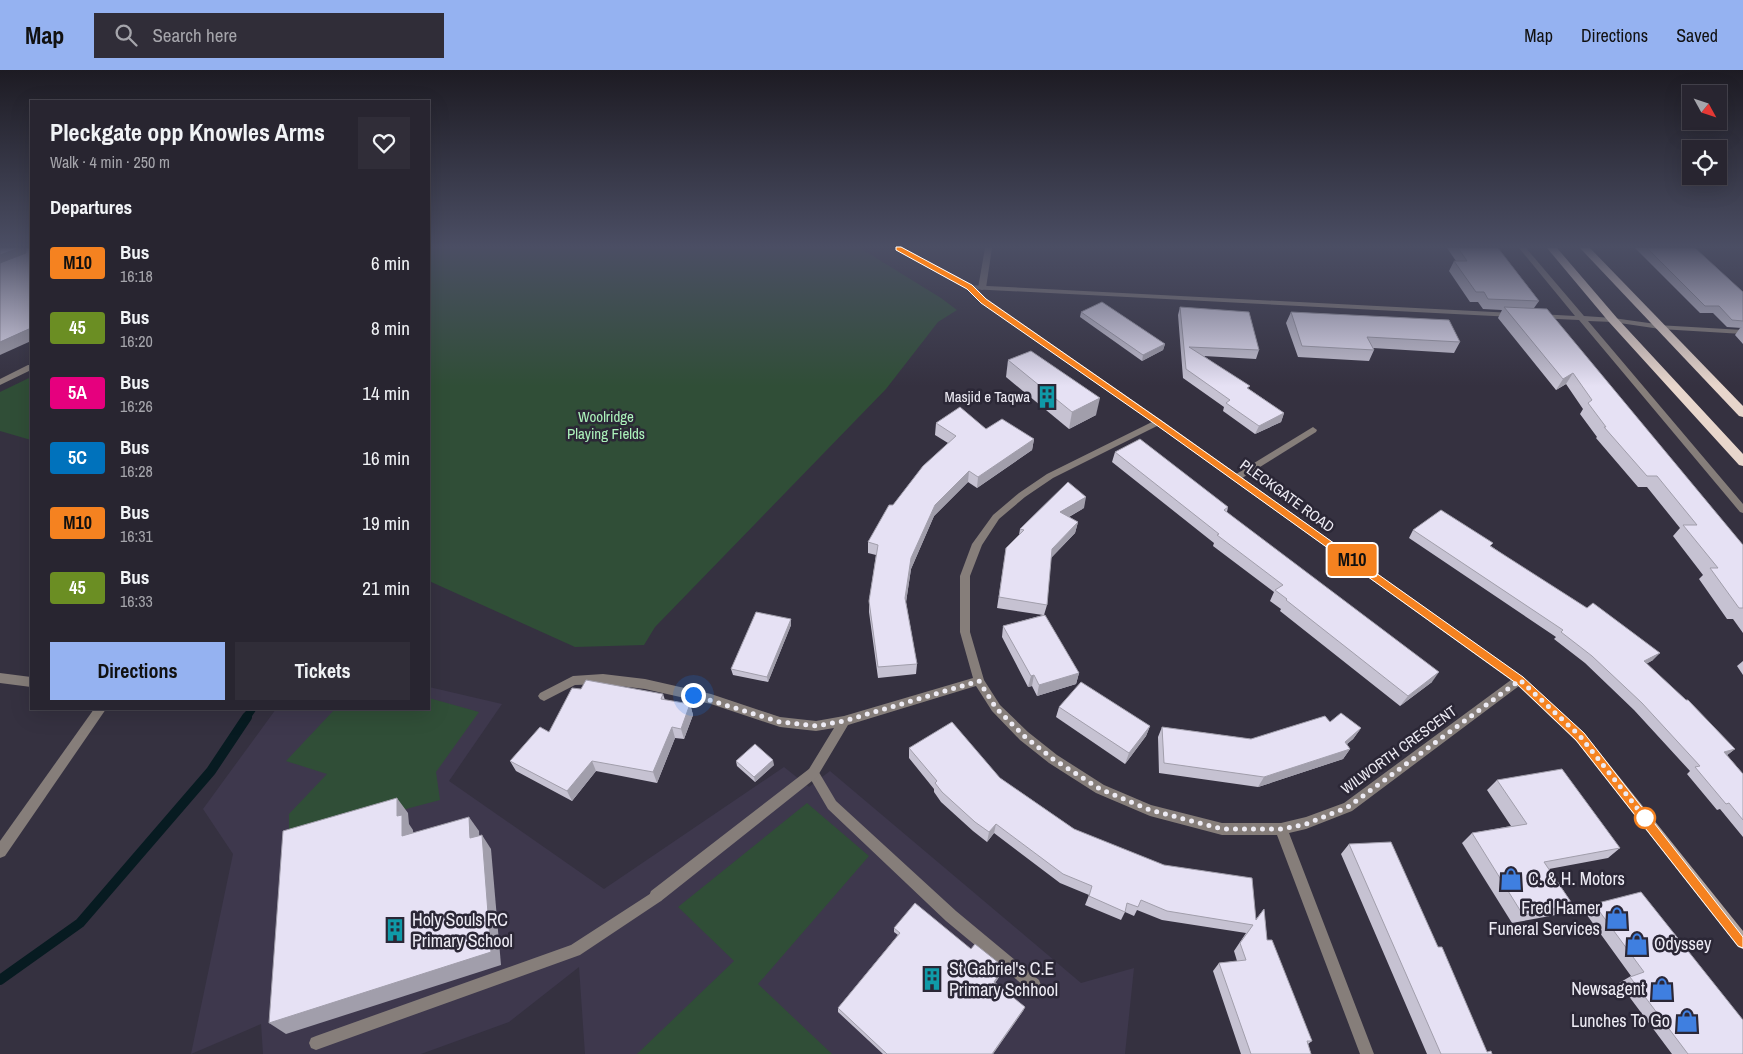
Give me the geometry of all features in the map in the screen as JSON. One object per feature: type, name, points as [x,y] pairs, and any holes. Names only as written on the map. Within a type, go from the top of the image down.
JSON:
[{"type":"highway","points":[[1592,294],[1743,462]]},
{"type":"highway","points":[[1629,294],[1743,413]]},
{"type":"main road","name":"PLECKGATE ROAD","points":[[977,294],[984,301],[1158,422],[1520,680],[1580,736],[1743,942]]},
{"type":"street","points":[[1100,294],[1522,315]]},
{"type":"street","points":[[1560,294],[1743,510]]},
{"type":"street","points":[[1532,316],[1614,320],[1660,327],[1743,332]]},
{"type":"street","points":[[0,382],[30,367]]},
{"type":"street","name":"WILWORTH CRESCENT","points":[[1158,422],[1050,476],[996,517],[977,544],[965,576],[965,632],[979,681],[996,708],[1024,736],[1053,759],[1100,789],[1150,810],[1222,829],[1282,829],[1306,824],[1348,807],[1520,680]]},
{"type":"street","points":[[1236,478],[1313,430]]},
{"type":"street","points":[[0,678],[30,682]]},
{"type":"street","points":[[544,696],[573,681],[603,679],[645,684],[702,697],[780,722],[816,726],[844,721],[979,681]]},
{"type":"street","points":[[0,852],[99,710]]},
{"type":"street","points":[[316,1044],[575,950],[656,896],[813,773],[844,721]]},
{"type":"street","points":[[813,773],[832,806],[951,916],[1034,985]]},
{"type":"street","points":[[1282,829],[1367,1054]]},
{"type":"shaded area","points":[[430,687],[502,704],[449,781],[604,889],[784,767],[809,787],[830,771],[1081,983],[1134,968],[1125,1054],[585,1054],[579,967],[509,1022],[421,1054],[263,1054],[261,1024],[191,1054],[233,854],[203,809],[275,710],[430,710]]},
{"type":"green space","name":"Woolridge Playing Fields","points":[[430,294],[934,294],[957,310],[938,322],[886,389],[655,627],[644,645],[575,647],[430,581]]},
{"type":"green space","points":[[30,377],[30,440],[0,431],[0,392]]},
{"type":"green space","points":[[430,698],[479,712],[436,772],[440,800],[289,840],[289,814],[327,774],[286,761],[334,710],[430,710]]},
{"type":"green space","points":[[807,803],[869,856],[758,984],[832,1054],[637,1054],[734,961],[678,907]]},
{"type":"building","points":[[0,294],[30,294],[30,328],[0,342]]},
{"type":"building","points":[[1485,294],[1534,294],[1539,301],[1488,299]]},
{"type":"building","points":[[1693,294],[1743,294],[1743,321],[1732,320],[1719,306],[1705,306]]},
{"type":"building","points":[[1102,302],[1165,344],[1143,355],[1081,312]]},
{"type":"building","points":[[1180,307],[1249,312],[1259,350],[1189,347],[1250,386],[1247,388],[1284,413],[1259,426],[1226,403],[1230,400],[1186,369]]},
{"type":"building","points":[[1504,307],[1547,309],[1743,545],[1743,608],[1739,608],[1710,568],[1718,568],[1683,525],[1697,525],[1657,476],[1647,476],[1604,427],[1606,427],[1588,403],[1592,400],[1573,373],[1563,379]]},
{"type":"building","points":[[1291,312],[1449,320],[1460,342],[1367,337],[1374,350],[1302,346]]},
{"type":"building","points":[[1031,351],[1100,398],[1072,412],[1008,360]]},
{"type":"building","points":[[960,407],[986,429],[1002,419],[1034,439],[978,477],[969,471],[935,505],[911,558],[905,598],[917,664],[878,667],[869,601],[878,545],[868,542],[889,505],[893,505],[923,466],[956,436],[936,423]]},
{"type":"building","points":[[1140,439],[1228,507],[1224,510],[1439,672],[1408,696],[1275,590],[1283,585],[1217,535],[1219,534],[1115,452]]},
{"type":"building","points":[[1068,482],[1086,497],[1060,512],[1078,522],[1052,549],[1047,605],[999,597],[1006,548],[1024,530],[1020,529]]},
{"type":"building","points":[[1441,510],[1493,543],[1490,546],[1587,608],[1593,603],[1660,653],[1644,661],[1688,700],[1735,749],[1724,752],[1743,774],[1743,820],[1729,803],[1726,804],[1695,767],[1700,766],[1642,703],[1592,656],[1561,632],[1563,630],[1413,530]]},
{"type":"building","points":[[756,612],[791,619],[767,677],[731,669]]},
{"type":"building","points":[[1045,615],[1079,673],[1039,685],[1034,675],[1031,676],[1003,626]]},
{"type":"building","points":[[586,680],[663,694],[661,699],[690,704],[681,729],[672,727],[653,772],[592,761],[567,791],[510,761],[540,727],[549,732],[572,688],[581,689]]},
{"type":"building","points":[[1081,682],[1150,726],[1129,753],[1059,707]]},
{"type":"building","points":[[1341,713],[1361,728],[1345,742],[1350,749],[1264,777],[1164,763],[1162,727],[1251,739],[1325,716],[1330,722]]},
{"type":"building","points":[[952,722],[1000,778],[1074,829],[1164,865],[1252,878],[1256,920],[1264,909],[1267,940],[1272,940],[1312,1041],[1307,1041],[1311,1054],[1251,1054],[1219,963],[1246,960],[1240,943],[1253,925],[1167,911],[1141,900],[1138,907],[1127,903],[1125,912],[1089,896],[1092,886],[1063,874],[996,824],[989,832],[942,792],[935,783],[937,781],[909,748]]},
{"type":"building","points":[[755,744],[773,760],[754,777],[736,761]]},
{"type":"building","points":[[1562,769],[1620,848],[1544,862],[1573,905],[1523,915],[1472,833],[1527,824],[1497,780]]},
{"type":"building","name":"Holy Souls RC Primary School","points":[[397,798],[397,816],[402,815],[402,836],[469,817],[470,838],[482,835],[491,952],[269,1023],[283,831]]},
{"type":"building","points":[[1391,842],[1438,947],[1442,947],[1487,1052],[1491,1051],[1492,1054],[1441,1054],[1349,844]]},
{"type":"building","points":[[1641,892],[1743,1020],[1743,1054],[1688,1054],[1630,977],[1644,972],[1594,904]]},
{"type":"building","name":"St Gabriel's C.E Primary Schhool","points":[[915,903],[971,949],[975,944],[1004,967],[994,982],[1025,1007],[992,1054],[887,1054],[838,1008],[900,933],[894,928]]},
{"type":"waterway","points":[[246,718],[251,710]]},
{"type":"waterway","points":[[0,980],[80,923],[211,771],[247,717]]},
{"type":"bus line","name":"M10","points":[[977,294],[984,301],[1158,422],[1520,680],[1580,736],[1743,942]]},
{"type":"place","name":"Masjid e Taqwa","points":[[1047,397]]},
{"type":"place","name":"C. & H. Motors","points":[[1511,879]]},
{"type":"place","name":"Fred Hamer Funeral Services","points":[[1617,918]]},
{"type":"place","name":"Holy Souls RC Primary School","points":[[395,930]]},
{"type":"place","name":"Odyssey","points":[[1637,944]]},
{"type":"place","name":"St Gabriel's C.E Primary Schhool","points":[[932,979]]},
{"type":"place","name":"Newsagent","points":[[1662,989]]},
{"type":"place","name":"Lunches To Go","points":[[1687,1021]]},
{"type":"route","points":[[693,695],[711,699],[780,722],[816,726],[844,721],[979,681],[996,708],[1024,736],[1053,759],[1100,789],[1150,810],[1222,829],[1282,829],[1306,824],[1348,807],[1520,680],[1580,736],[1645,818]]}]
